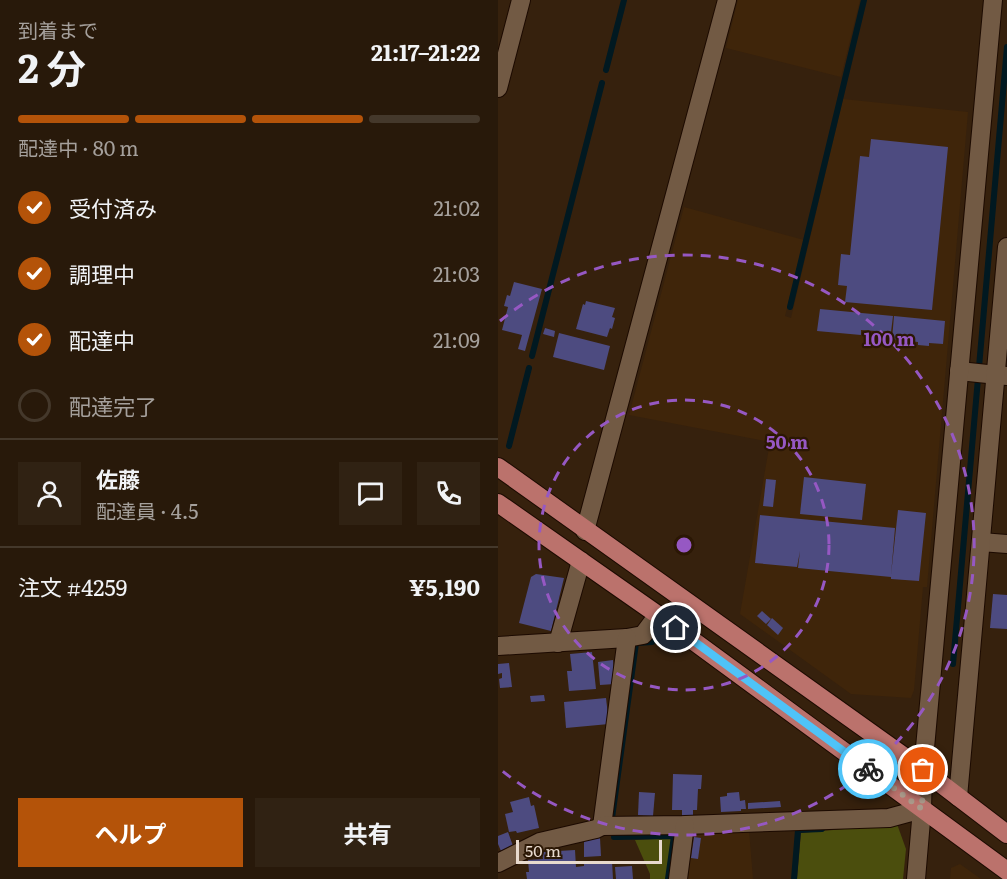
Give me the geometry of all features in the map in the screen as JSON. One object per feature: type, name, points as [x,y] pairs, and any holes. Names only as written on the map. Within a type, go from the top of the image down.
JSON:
[{"type":"main road","points":[[498,467],[923,770],[1007,834]]},
{"type":"main road","points":[[498,503],[658,615],[1007,871]]},
{"type":"street","points":[[498,88],[521,0]]},
{"type":"street","points":[[585,531],[727,0]]},
{"type":"street","points":[[916,879],[923,770],[998,38],[993,0]]},
{"type":"street","points":[[958,797],[1007,247]]},
{"type":"street","points":[[963,371],[997,375]]},
{"type":"street","points":[[981,542],[1007,544]]},
{"type":"street","points":[[558,642],[581,561]]},
{"type":"street","points":[[498,646],[643,635],[658,615]]},
{"type":"street","points":[[602,826],[627,638]]},
{"type":"street","points":[[498,862],[540,842],[602,826],[889,818],[922,809]]},
{"type":"street","points":[[678,879],[685,825]]},
{"type":"shaded area","points":[[738,0],[860,0],[841,77],[726,48]]},
{"type":"shaded area","points":[[843,99],[968,112],[927,587],[923,587],[914,690],[911,698],[851,694],[740,614],[770,442],[629,415],[684,207],[804,240],[785,316],[791,318]]},
{"type":"shaded area","points":[[897,824],[906,849],[903,879],[797,879],[801,833]]},
{"type":"shaded area","points":[[749,830],[753,879],[686,879],[691,831]]},
{"type":"shaded area","points":[[672,838],[666,879],[650,879],[635,840]]},
{"type":"shaded area","points":[[960,864],[981,879],[950,879],[951,868]]},
{"type":"building","points":[[871,139],[948,147],[932,310],[845,302],[847,286],[838,285],[841,254],[850,255],[860,156],[869,157]]},
{"type":"building","points":[[514,282],[542,289],[525,351],[518,349],[522,335],[502,330],[508,307],[504,306]]},
{"type":"building","points":[[586,301],[615,308],[612,329],[610,328],[607,337],[576,329],[583,304],[585,305]]},
{"type":"building","points":[[820,309],[893,316],[891,332],[861,330],[861,335],[817,331]]},
{"type":"building","points":[[894,316],[945,321],[943,344],[918,345],[918,342],[892,339]]},
{"type":"building","points":[[545,328],[555,331],[554,337],[543,334]]},
{"type":"building","points":[[559,333],[610,346],[604,370],[553,357]]},
{"type":"building","points":[[804,477],[866,484],[862,520],[800,514]]},
{"type":"building","points":[[766,479],[776,480],[773,507],[763,506]]},
{"type":"building","points":[[898,510],[926,513],[919,581],[798,568],[800,551],[797,567],[755,563],[760,515],[895,528],[891,575]]},
{"type":"building","points":[[536,574],[564,578],[551,631],[519,623],[531,577]]},
{"type":"building","points":[[993,594],[1007,595],[1007,629],[990,628]]},
{"type":"building","points":[[762,611],[771,619],[766,624],[757,616]]},
{"type":"building","points":[[772,618],[783,628],[778,635],[767,625]]},
{"type":"building","points":[[592,652],[596,689],[569,691],[567,671],[572,671],[570,654]]},
{"type":"building","points":[[613,660],[615,684],[600,685],[598,662]]},
{"type":"building","points":[[509,663],[512,687],[500,688],[499,679],[502,678],[502,673],[498,674],[498,664]]},
{"type":"building","points":[[544,695],[545,701],[531,702],[530,696]]},
{"type":"building","points":[[606,698],[609,724],[566,728],[564,702]]},
{"type":"building","points":[[673,774],[702,775],[701,789],[698,789],[697,810],[693,810],[693,817],[682,816],[682,810],[672,810]]},
{"type":"building","points":[[639,792],[655,793],[653,816],[638,815]]},
{"type":"building","points":[[739,792],[740,801],[745,800],[746,809],[721,812],[720,797],[727,796],[727,793]]},
{"type":"building","points":[[529,797],[531,806],[534,805],[539,828],[517,833],[516,831],[509,832],[505,814],[513,812],[510,802]]},
{"type":"building","points":[[780,801],[781,807],[748,809],[748,803]]},
{"type":"building","points":[[508,832],[513,846],[501,851],[498,836]]},
{"type":"building","points":[[694,837],[701,838],[698,859],[691,858]]},
{"type":"building","points":[[600,838],[601,856],[584,857],[584,839]]},
{"type":"building","points":[[575,850],[576,867],[584,866],[584,863],[612,861],[613,879],[527,879],[528,860],[543,859],[542,852]]},
{"type":"building","points":[[632,866],[633,879],[616,879],[615,867]]},
{"type":"waterway","points":[[606,70],[624,0]]},
{"type":"waterway","points":[[790,307],[864,0]]},
{"type":"waterway","points":[[953,664],[1007,47]]},
{"type":"waterway","points":[[532,356],[602,83]]},
{"type":"waterway","points":[[509,446],[529,368]]},
{"type":"waterway","points":[[612,818],[636,643],[652,642]]},
{"type":"waterway","points":[[794,879],[798,830],[822,829]]},
{"type":"waterway","points":[[614,837],[674,836],[668,879]]},
{"type":"way so far","points":[[868,769],[922,809],[923,770]]},
{"type":"route","points":[[676,628],[868,769]]}]
